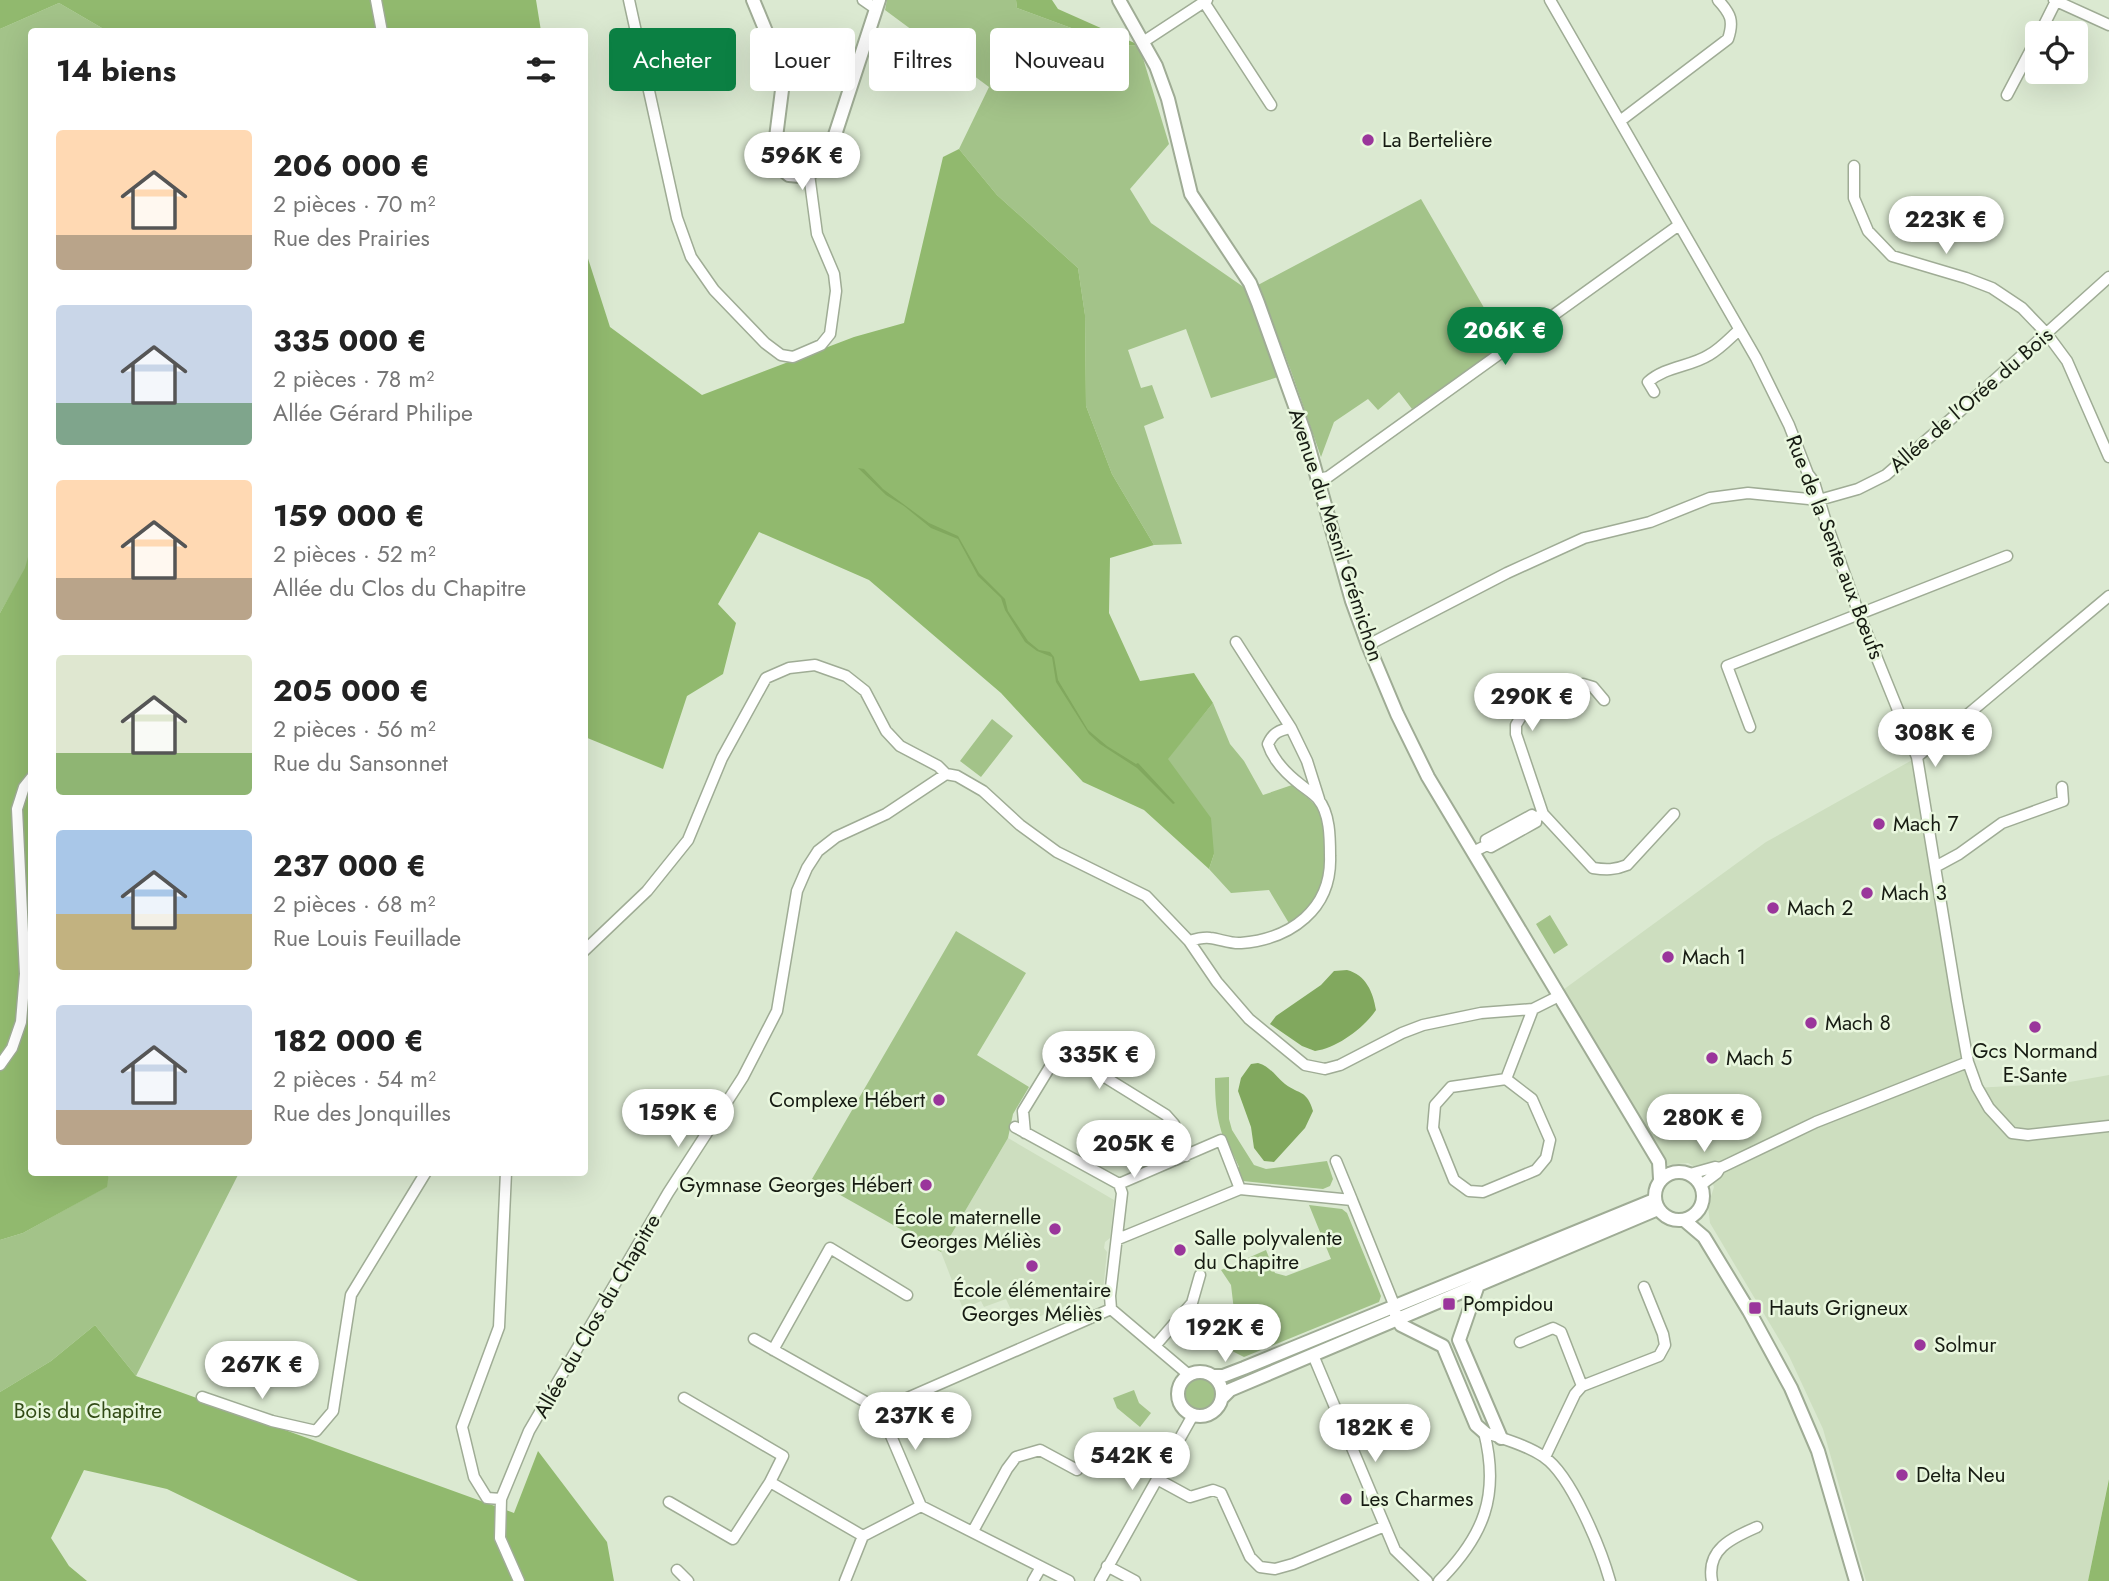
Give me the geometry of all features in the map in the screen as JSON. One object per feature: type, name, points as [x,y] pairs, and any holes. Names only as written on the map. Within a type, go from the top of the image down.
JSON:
[{"type":"street","points":[[376,0],[381,28]]},
{"type":"street","points":[[629,0],[677,219],[691,257],[714,290],[765,343],[781,355],[793,357],[821,345],[830,334],[836,291],[834,274],[817,234],[809,173]]},
{"type":"street","points":[[753,0],[779,63],[782,90],[774,153],[779,167],[789,175],[809,173],[822,164],[833,141],[877,5],[863,0]]},
{"type":"street","name":"Avenue du Mesnil Grémichon","points":[[1119,0],[1156,66],[1168,99],[1191,194],[1250,283],[1301,422],[1352,601],[1397,715],[1428,777],[1659,1162],[1660,1179]]},
{"type":"street","name":"Rue de la Sente aux Bœufs","points":[[1550,0],[1756,358],[1814,482],[1859,614],[1917,757],[1968,1062],[1977,1087],[1989,1108],[2012,1133],[2028,1135],[2109,1126]]},
{"type":"street","points":[[1620,121],[1728,39],[1733,24],[1730,13],[1718,0]]},
{"type":"street","points":[[1143,42],[1205,1],[1271,105]]},
{"type":"street","points":[[2046,21],[2055,1],[2109,25]]},
{"type":"street","points":[[2007,95],[2025,61]]},
{"type":"street","points":[[1854,166],[1854,198],[1868,231],[1892,256],[1992,288],[2022,308],[2047,334],[2067,361],[2109,457]]},
{"type":"street","points":[[1318,479],[1328,477],[1679,225]]},
{"type":"street","name":"Allée de l'Orée du Bois","points":[[1819,500],[1858,489],[1886,475],[2109,277]]},
{"type":"street","points":[[1654,392],[1648,382],[1654,377],[1709,355],[1739,330]]},
{"type":"street","points":[[1368,645],[1507,573],[1584,538],[1650,522],[1710,498],[1726,495],[1748,494],[1819,500]]},
{"type":"street","points":[[1750,727],[1727,666],[2007,556]]},
{"type":"street","points":[[1917,757],[2109,596]]},
{"type":"street","points":[[1189,941],[1206,937],[1239,944],[1273,937],[1303,921],[1322,898],[1331,867],[1330,834],[1307,761],[1291,728],[1236,642]]},
{"type":"street","points":[[588,947],[646,891],[688,840],[722,758],[766,678],[789,668],[815,665],[846,676],[866,691],[886,731],[900,746],[938,766],[946,774],[957,776],[983,791],[1020,825],[1057,852],[1146,896],[1189,941],[1217,982],[1250,1019],[1304,1065],[1325,1069],[1340,1065],[1423,1025],[1481,1013],[1533,1009],[1559,996]]},
{"type":"street","points":[[1604,700],[1593,687],[1583,684],[1533,704],[1520,716],[1516,734],[1539,816],[1593,868],[1606,870],[1627,865],[1674,814]]},
{"type":"street","points":[[1291,728],[1280,730],[1272,736],[1268,744],[1270,751],[1295,781],[1319,799]]},
{"type":"street","name":"Allée du Clos du Chapitre","points":[[519,1581],[499,1538],[501,1499],[529,1431],[668,1194],[743,1077],[777,1011],[797,891],[807,868],[818,851],[836,837],[886,814],[946,774]]},
{"type":"street","points":[[0,1065],[12,1048],[21,1022],[25,974],[17,809],[28,782]]},
{"type":"street","points":[[1935,867],[2002,824],[2063,801],[2062,787]]},
{"type":"street","points":[[1473,852],[1502,841],[1536,822],[1539,816]]},
{"type":"street","points":[[1506,1079],[1533,1009]]},
{"type":"street","points":[[1025,1132],[1023,1111],[1056,1057],[1066,1053],[1166,1115],[1174,1124],[1186,1156]]},
{"type":"street","points":[[1701,1207],[1684,1220],[1664,1216],[1656,1204],[1656,1186],[1660,1179],[1675,1171],[1690,1174],[1720,1168],[1816,1122],[1968,1062]]},
{"type":"street","points":[[1506,1079],[1532,1099],[1550,1140],[1546,1158],[1536,1170],[1483,1192],[1469,1191],[1454,1180],[1433,1128],[1435,1105],[1451,1087],[1506,1079]]},
{"type":"street","points":[[1015,1127],[1119,1184],[1122,1193],[1110,1296],[1111,1309],[1189,1375]]},
{"type":"street","points":[[1119,1184],[1221,1140],[1240,1189]]},
{"type":"street","points":[[1336,1161],[1401,1325],[1443,1346],[1476,1425],[1483,1432],[1545,1457],[1564,1479],[1577,1500],[1610,1581]]},
{"type":"street","name":"Avenue du Mesnil Grémichon","points":[[1659,1162],[1675,1171]]},
{"type":"street","points":[[1701,1185],[1720,1168]]},
{"type":"street","points":[[1690,1174],[1701,1185],[1703,1193],[1701,1207],[1704,1237]]},
{"type":"street","points":[[202,1397],[272,1421],[316,1431],[332,1411],[351,1295],[424,1176]]},
{"type":"street","points":[[501,1499],[487,1498],[474,1477],[462,1427],[499,1326],[506,1176]]},
{"type":"street","points":[[1118,1239],[1240,1189],[1352,1200]]},
{"type":"street","points":[[1396,1313],[1313,1355],[1230,1390],[1215,1411],[1201,1416],[1193,1415],[1181,1404],[1179,1388],[1189,1375],[1200,1371],[1223,1376],[1396,1313],[1656,1204]]},
{"type":"street","points":[[1684,1220],[1704,1237],[1765,1340],[1809,1428],[1856,1581]]},
{"type":"street","points":[[774,1350],[830,1248],[907,1295]]},
{"type":"street","points":[[1154,1346],[1192,1303],[1200,1275]]},
{"type":"street","points":[[1476,1280],[1459,1340],[1501,1438]]},
{"type":"street","points":[[1545,1457],[1582,1386],[1659,1356],[1665,1345],[1664,1334],[1644,1287]]},
{"type":"street","points":[[880,1410],[1111,1309]]},
{"type":"street","points":[[1520,1342],[1553,1328],[1561,1332],[1582,1386]]},
{"type":"street","points":[[754,1339],[880,1410],[921,1506],[1069,1581]]},
{"type":"street","points":[[1443,1346],[1459,1340]]},
{"type":"street","points":[[1313,1355],[1395,1550],[1427,1581]]},
{"type":"street","points":[[1214,1376],[1220,1382],[1222,1398]]},
{"type":"street","points":[[669,1502],[733,1539],[770,1482],[783,1456],[684,1398]]},
{"type":"street","points":[[1100,1581],[1193,1415]]},
{"type":"street","points":[[1439,1581],[1457,1563],[1485,1514],[1492,1480],[1483,1432]]},
{"type":"street","points":[[973,1531],[1016,1457],[1040,1450],[1077,1470]]},
{"type":"street","points":[[1157,1479],[1189,1497],[1213,1490],[1221,1493],[1250,1557],[1260,1567],[1275,1569],[1293,1564],[1385,1526]]},
{"type":"street","points":[[770,1482],[863,1536]]},
{"type":"street","points":[[845,1581],[863,1536],[921,1506]]},
{"type":"street","points":[[1712,1581],[1710,1573],[1714,1554],[1729,1539],[1757,1527]]},
{"type":"street","points":[[1107,1566],[1135,1581]]},
{"type":"street","points":[[1033,1581],[1041,1567]]},
{"type":"street","points":[[677,1570],[688,1581]]},
{"type":"shaded area","points":[[887,0],[1016,0],[1017,8],[1071,28],[990,28],[990,91],[1129,91],[1129,46],[1139,45],[1169,144],[1130,189],[1151,223],[1245,288],[1278,377],[1211,398],[1186,329],[1128,350],[1141,388],[1152,385],[1164,418],[1144,426],[1182,544],[1154,545],[1112,474],[1086,406],[1085,315],[1078,268],[997,195],[959,149],[989,87],[976,77],[976,28],[909,28],[885,10]]},
{"type":"shaded area","points":[[59,3],[102,28],[28,28],[28,559],[26,568],[0,613],[0,29]]},
{"type":"shaded area","points":[[1421,199],[1505,344],[1412,409],[1399,392],[1378,410],[1368,399],[1334,422],[1321,457],[1258,285]]},
{"type":"shaded area","points":[[858,468],[864,469],[883,489],[929,523],[958,536],[979,573],[1005,599],[1008,611],[1028,641],[1039,650],[1050,652],[1054,657],[1058,680],[1088,730],[1107,746],[1138,763],[1175,803],[1137,768],[1089,734],[1056,682],[1052,657],[1037,651],[1025,642],[1005,610],[1001,598],[978,576],[958,539],[931,528],[886,495]]},
{"type":"shaded area","points":[[1213,703],[1230,744],[1244,761],[1263,795],[1292,785],[1317,807],[1321,815],[1326,852],[1320,888],[1311,905],[1290,925],[1269,890],[1231,893],[1209,869],[1214,854],[1167,759]]},
{"type":"shaded area","points":[[992,719],[1013,736],[981,777],[960,761]]},
{"type":"shaded area","points":[[1914,759],[1956,1021],[1974,1088],[2064,1083],[2109,1075],[2109,1478],[2088,1581],[1866,1581],[1823,1429],[1789,1356],[1710,1223],[1708,1206],[1714,1187],[1709,1175],[1688,1163],[1656,1166],[1556,995],[1766,842]]},
{"type":"shaded area","points":[[1550,915],[1568,945],[1554,954],[1536,924]]},
{"type":"shaded area","name":"Complexe Hébert","points":[[956,931],[1026,973],[977,1055],[1029,1087],[1013,1114],[1008,1138],[941,1252],[812,1179]]},
{"type":"shaded area","points":[[1334,971],[1354,972],[1368,985],[1376,1010],[1349,1036],[1332,1046],[1315,1051],[1302,1046],[1270,1024],[1276,1016],[1321,985]]},
{"type":"shaded area","points":[[1258,1063],[1305,1096],[1313,1111],[1305,1128],[1274,1162],[1264,1161],[1254,1148],[1251,1127],[1238,1091],[1241,1078],[1251,1064]]},
{"type":"shaded area","points":[[1229,1077],[1229,1119],[1232,1130],[1254,1165],[1266,1169],[1327,1161],[1333,1179],[1330,1186],[1323,1189],[1243,1181],[1236,1169],[1239,1167],[1233,1154],[1230,1155],[1226,1145],[1217,1109],[1215,1078]]},
{"type":"shaded area","points":[[1008,1138],[1114,1200],[1110,1238],[1105,1242],[1104,1248],[1107,1252],[1103,1291],[1018,1325],[1006,1299],[984,1307],[981,1301],[963,1309],[941,1252]]},
{"type":"shaded area","points":[[108,1176],[237,1176],[136,1376],[95,1325],[51,1361],[0,1392],[0,1240],[23,1233],[106,1187]]},
{"type":"shaded area","points":[[1309,1205],[1342,1209],[1347,1213],[1381,1296],[1379,1302],[1244,1357],[1230,1350],[1228,1328],[1235,1319],[1231,1285],[1221,1270],[1266,1250],[1275,1273],[1286,1276],[1331,1259]]},
{"type":"shaded area","points":[[1200,1378],[1211,1383],[1216,1394],[1211,1405],[1200,1410],[1189,1405],[1184,1394],[1189,1383]]},
{"type":"shaded area","points":[[1134,1390],[1139,1403],[1151,1413],[1140,1427],[1117,1408],[1113,1398]]},
{"type":"green space","points":[[0,0],[536,0],[541,28],[102,28],[59,3],[0,29]]},
{"type":"green space","points":[[1016,0],[1052,0],[1058,9],[1101,28],[1071,28],[1017,8]]},
{"type":"green space","points":[[959,149],[997,195],[1078,268],[1085,315],[1086,406],[1112,474],[1154,545],[1110,558],[1109,613],[1140,681],[1194,673],[1213,703],[1168,759],[1211,818],[1214,854],[1209,869],[1144,810],[1083,782],[1001,693],[869,580],[759,532],[718,604],[736,623],[723,674],[687,696],[663,769],[588,738],[588,258],[610,327],[702,395],[854,337],[904,323],[943,157]]},
{"type":"green space","points":[[28,557],[28,1176],[109,1176],[107,1187],[23,1233],[0,1240],[0,613],[25,568]]},
{"type":"green space","name":"Bois du Chapitre","points":[[95,1325],[136,1376],[514,1513],[538,1451],[607,1542],[614,1581],[358,1581],[167,1489],[84,1470],[51,1538],[69,1566],[87,1581],[0,1581],[0,1392],[51,1361]]},
{"type":"green space","points":[[2109,1479],[2109,1581],[2088,1581]]},
{"type":"place","name":"La Bertelière","points":[[1368,140]]},
{"type":"place","name":"Mach 7","points":[[1879,824]]},
{"type":"place","name":"Mach 3","points":[[1867,893]]},
{"type":"place","name":"Mach 2","points":[[1773,908]]},
{"type":"place","name":"Mach 1","points":[[1668,957]]},
{"type":"place","name":"Mach 8","points":[[1811,1023]]},
{"type":"place","name":"Gcs Normand E-Sante","points":[[2035,1027]]},
{"type":"place","name":"Mach 5","points":[[1712,1058]]},
{"type":"place","name":"Complexe Hébert","points":[[939,1100]]},
{"type":"place","name":"Gymnase Georges Hébert","points":[[926,1185]]},
{"type":"place","name":"École maternelle Georges Méliès","points":[[1055,1229]]},
{"type":"place","name":"Salle polyvalente du Chapitre","points":[[1180,1250]]},
{"type":"place","name":"École élémentaire Georges Méliès","points":[[1032,1266]]},
{"type":"place","name":"Pompidou","points":[[1449,1304]]},
{"type":"place","name":"Hauts Grigneux","points":[[1755,1308]]},
{"type":"place","name":"Solmur","points":[[1920,1345]]},
{"type":"place","name":"Delta Neu","points":[[1902,1475]]},
{"type":"place","name":"Les Charmes","points":[[1346,1499]]}]
